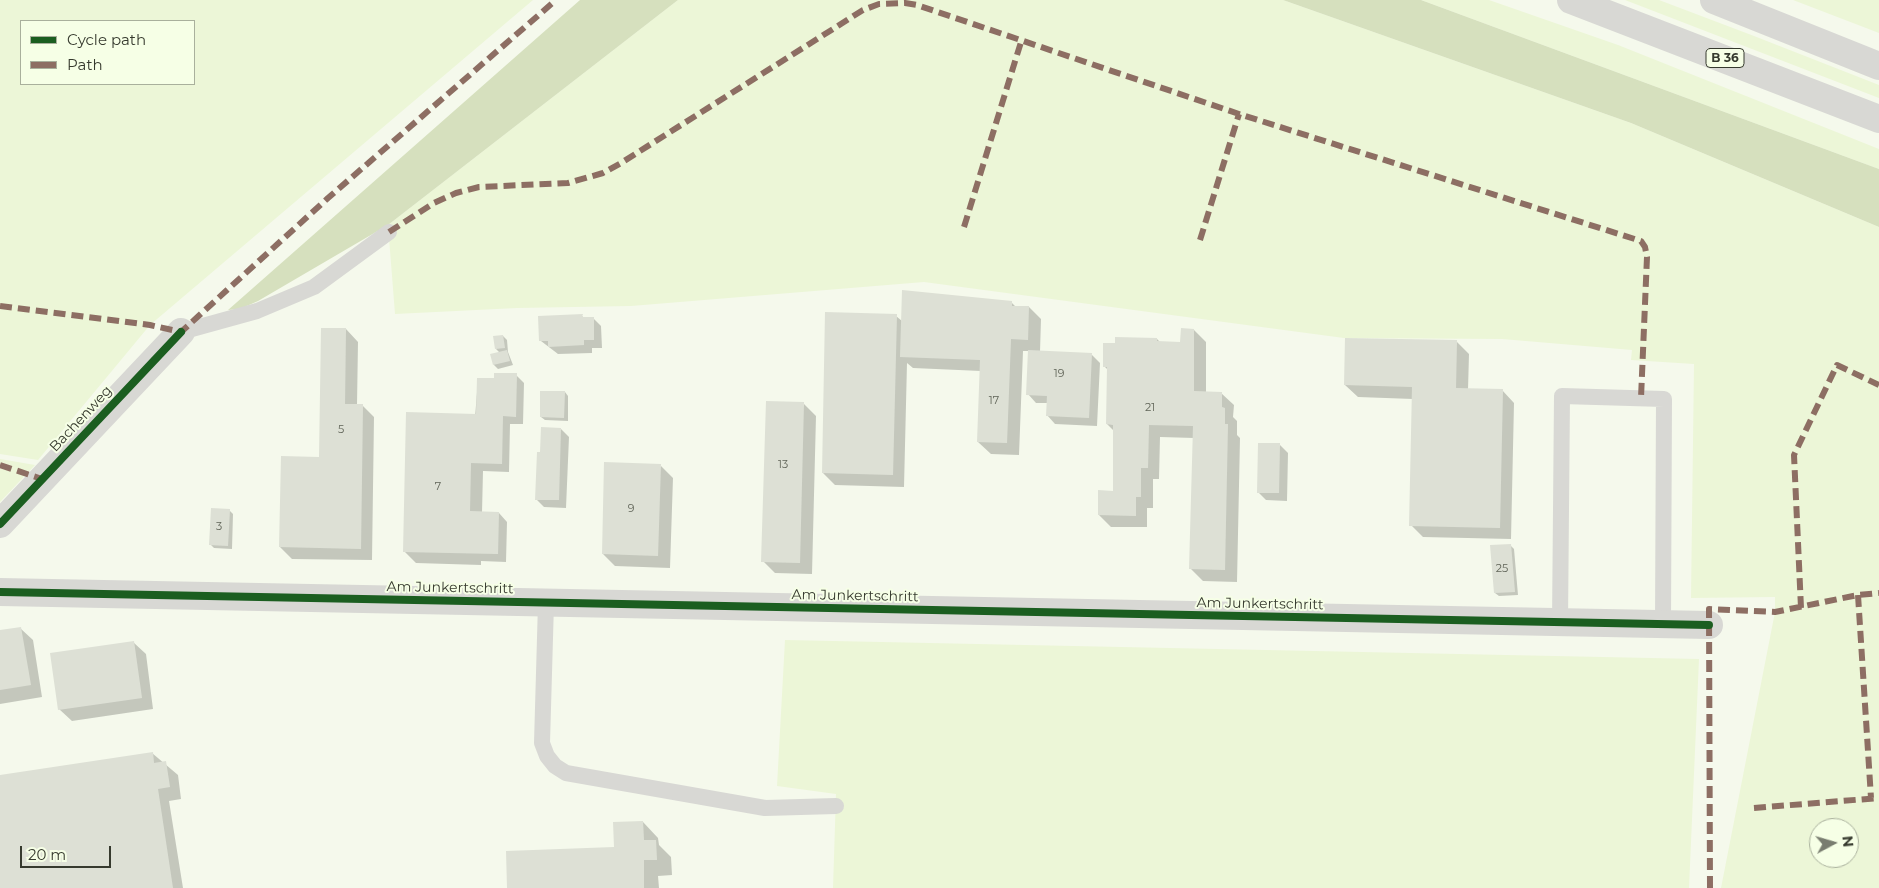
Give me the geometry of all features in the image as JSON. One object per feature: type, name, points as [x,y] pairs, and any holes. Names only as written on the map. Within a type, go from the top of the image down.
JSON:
[{"type":"main road","name":"B 36","points":[[1570,0],[1879,119]]},
{"type":"main road","points":[[1714,0],[1879,66]]},
{"type":"main road","name":"Bachenweg","points":[[0,524],[181,332]]},
{"type":"main road","name":"Am Junkertschritt","points":[[0,592],[1710,625]]},
{"type":"lane","points":[[181,332],[257,311],[314,287],[389,232]]},
{"type":"lane","points":[[1560,623],[1562,396],[1664,399],[1663,624]]},
{"type":"lane","points":[[546,603],[542,743],[547,756],[555,766],[566,773],[765,808],[836,806]]},
{"type":"green space","points":[[0,0],[533,0],[150,325],[38,460],[0,454]]},
{"type":"green space","points":[[580,0],[678,0],[388,225],[258,301],[240,309],[228,310]]},
{"type":"green space","points":[[678,0],[1283,0],[1631,123],[1879,227],[1879,888],[1721,888],[1775,612],[1775,597],[1691,598],[1694,364],[1631,360],[1632,350],[1502,339],[1344,338],[924,282],[631,306],[517,308],[395,314],[388,225]]},
{"type":"green space","points":[[1283,0],[1421,0],[1879,169],[1879,227],[1631,123]]},
{"type":"green space","points":[[1421,0],[1489,0],[1618,45],[1879,149],[1879,169]]},
{"type":"green space","points":[[1625,0],[1659,0],[1754,36],[1879,85],[1879,98]]},
{"type":"green space","points":[[1793,0],[1879,0],[1879,33],[1866,28]]},
{"type":"green space","points":[[0,459],[35,465],[0,502]]},
{"type":"green space","points":[[785,640],[1699,659],[1689,888],[833,888],[836,794],[777,786]]},
{"type":"building","points":[[902,290],[1012,301],[1012,306],[1029,306],[1028,340],[1011,339],[1007,443],[977,442],[980,360],[900,357]]},
{"type":"building","points":[[825,312],[897,314],[893,475],[822,473]]},
{"type":"building","points":[[583,314],[582,317],[594,317],[594,340],[584,340],[584,345],[548,347],[548,341],[539,341],[538,316]]},
{"type":"building","points":[[321,328],[346,328],[345,404],[363,404],[361,549],[279,547],[281,456],[319,457]]},
{"type":"building","points":[[1181,328],[1194,329],[1194,391],[1222,392],[1225,424],[1228,424],[1225,570],[1189,569],[1193,426],[1149,425],[1148,468],[1141,468],[1141,497],[1136,497],[1136,516],[1098,515],[1098,490],[1113,491],[1113,425],[1106,424],[1107,367],[1103,367],[1103,343],[1115,343],[1115,337],[1157,338],[1157,341],[1180,342]]},
{"type":"building","points":[[503,335],[505,348],[495,349],[493,336]]},
{"type":"building","points":[[1345,338],[1457,340],[1456,388],[1503,389],[1500,528],[1409,526],[1412,387],[1344,385]]},
{"type":"building","points":[[507,350],[510,361],[493,365],[490,354]]},
{"type":"building","points":[[1028,350],[1092,353],[1089,418],[1046,416],[1047,396],[1026,395]]},
{"type":"building","points":[[494,373],[517,373],[516,417],[503,416],[502,464],[471,463],[470,511],[499,512],[498,554],[403,552],[406,412],[476,414],[477,378],[494,378]]},
{"type":"building","points":[[540,391],[565,391],[564,418],[540,417]]},
{"type":"building","points":[[766,401],[804,402],[800,563],[761,562]]},
{"type":"building","points":[[541,427],[561,428],[559,500],[535,500],[537,452],[540,452]]},
{"type":"building","points":[[1258,443],[1280,443],[1279,493],[1257,493]]},
{"type":"building","points":[[604,462],[661,464],[658,556],[602,554]]},
{"type":"building","points":[[211,508],[230,509],[228,546],[209,545]]},
{"type":"building","points":[[1511,544],[1515,592],[1494,593],[1490,545]]},
{"type":"building","points":[[21,627],[31,685],[0,690],[0,630]]},
{"type":"building","points":[[134,641],[142,698],[58,710],[50,653]]},
{"type":"building","points":[[153,752],[154,763],[166,761],[170,787],[158,789],[173,888],[0,888],[0,775]]},
{"type":"building","points":[[643,821],[644,840],[656,840],[657,860],[644,860],[644,888],[507,888],[506,851],[614,847],[613,822]]},
{"type":"marked path","points":[[0,306],[150,325],[181,332],[328,198],[556,0]]},
{"type":"marked path","points":[[389,232],[434,203],[456,193],[479,187],[568,183],[603,173],[863,10],[879,4],[905,3],[917,5],[1239,114],[1641,241],[1645,247],[1647,257],[1641,398]]},
{"type":"marked path","points":[[964,227],[1021,42]]},
{"type":"marked path","points":[[1200,240],[1239,114]]},
{"type":"marked path","points":[[1801,608],[1794,455],[1837,365],[1879,385]]},
{"type":"marked path","points":[[0,465],[42,479]]},
{"type":"marked path","points":[[1710,888],[1709,609],[1775,612],[1858,595],[1879,593]]},
{"type":"marked path","points":[[1858,595],[1871,798]]},
{"type":"marked path","points":[[1754,808],[1879,798]]},
{"type":"cycle path","points":[[0,524],[181,332]]},
{"type":"cycle path","points":[[0,592],[1709,625]]}]
